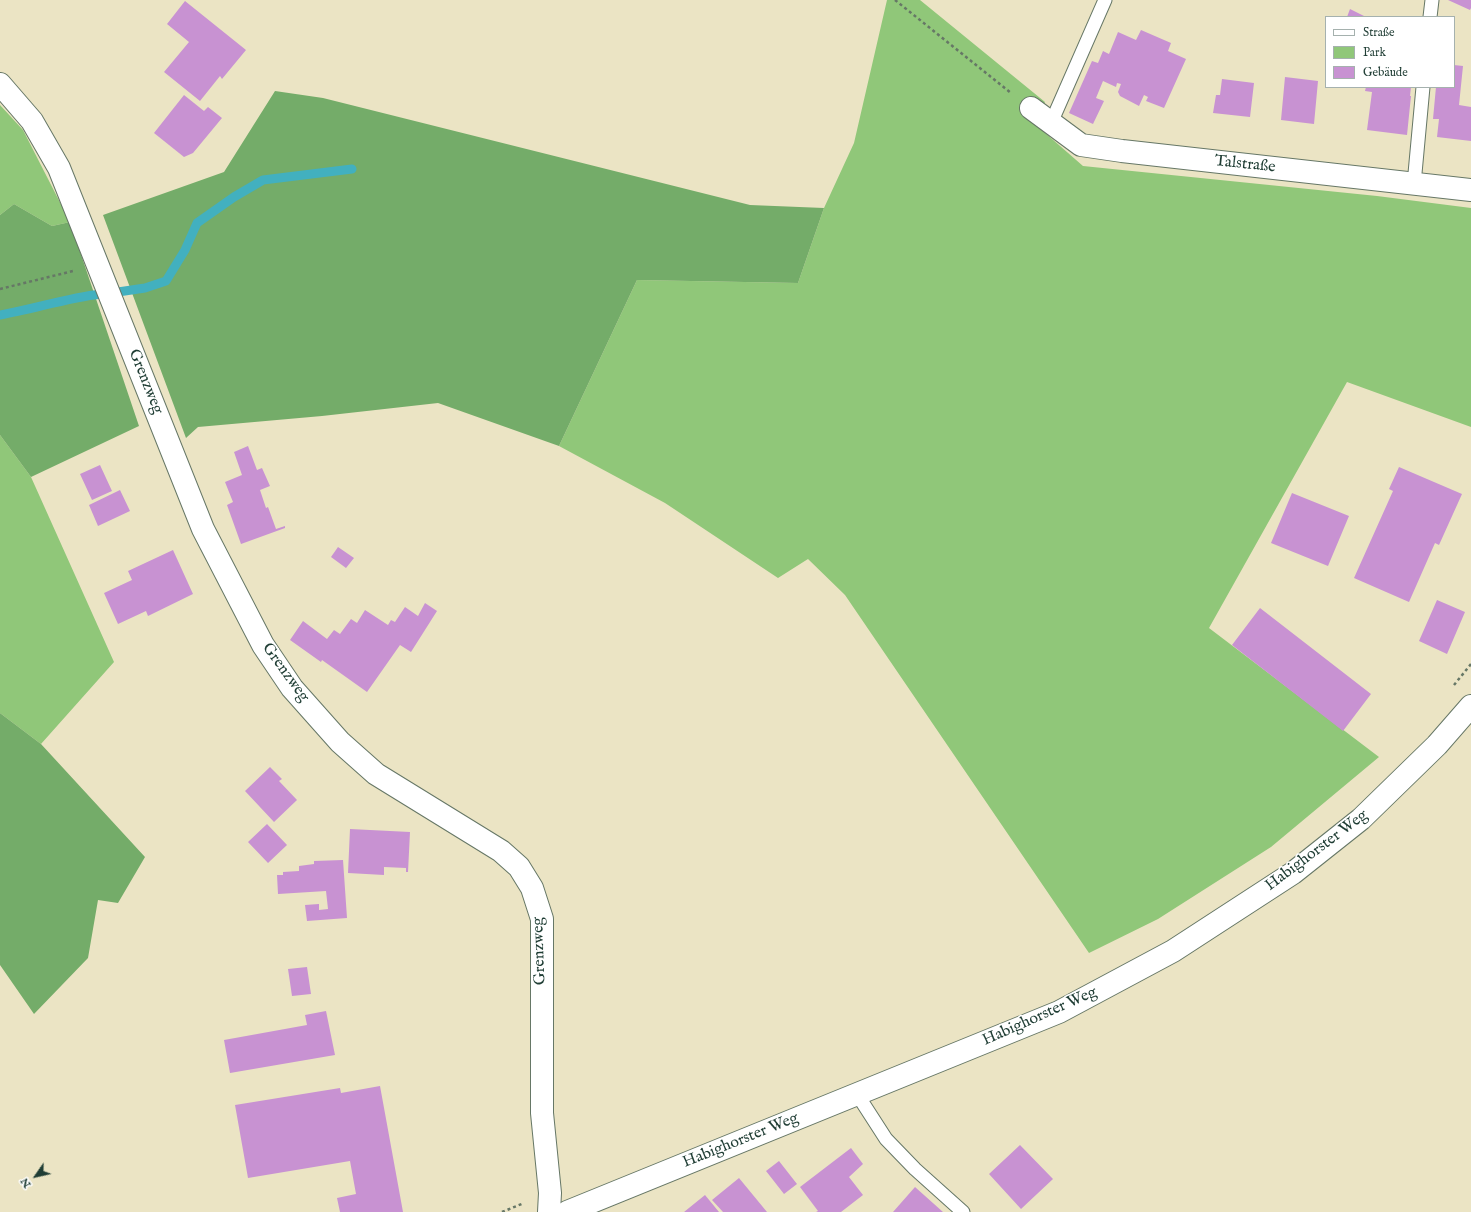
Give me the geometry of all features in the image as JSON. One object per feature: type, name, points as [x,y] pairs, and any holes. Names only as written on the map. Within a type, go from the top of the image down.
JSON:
[{"type":"street","name":"Grenzweg","points":[[0,84],[32,121],[59,168],[203,529],[263,645],[292,688],[340,742],[376,774],[501,851],[518,867],[532,888],[542,919],[542,1113],[550,1193],[549,1212]]},
{"type":"street","name":"Talstraße","points":[[1030,108],[1081,145],[1122,151],[1471,190]]},
{"type":"street","name":"Habighorster Weg","points":[[567,1212],[1059,1012],[1173,951],[1293,872],[1361,819],[1437,745],[1471,706]]},
{"type":"lane","points":[[1051,123],[1104,0]]},
{"type":"lane","points":[[1430,16],[1432,0]]},
{"type":"lane","points":[[1414,184],[1423,88]]},
{"type":"lane","points":[[857,1094],[886,1139],[915,1169],[963,1212]]},
{"type":"path","points":[[895,0],[1030,108]]},
{"type":"path","points":[[0,289],[98,265]]},
{"type":"path","points":[[1452,687],[1471,664]]},
{"type":"green space","points":[[887,0],[920,0],[1045,102],[1036,125],[1083,166],[1377,196],[1471,208],[1471,427],[1347,382],[1209,628],[1379,757],[1271,847],[1158,919],[1089,953],[845,595],[808,559],[778,578],[665,503],[559,446],[637,280],[798,283],[824,208],[854,143]]},
{"type":"green space","points":[[275,91],[323,98],[750,205],[824,208],[798,283],[637,280],[559,446],[438,403],[322,416],[198,427],[186,438],[103,215],[224,172]]},
{"type":"green space","points":[[0,105],[23,130],[70,222],[52,226],[14,204],[0,215]]},
{"type":"green space","points":[[14,204],[52,226],[70,222],[139,426],[31,477],[0,435],[0,215]]},
{"type":"green space","points":[[0,435],[31,477],[114,662],[41,744],[0,713]]},
{"type":"green space","points":[[0,713],[41,744],[145,857],[118,903],[98,900],[88,958],[34,1014],[0,965]]},
{"type":"building","points":[[1448,0],[1471,0],[1471,8],[1470,10]]},
{"type":"building","points":[[185,1],[246,50],[222,79],[220,76],[200,101],[164,72],[189,42],[167,24]]},
{"type":"building","points":[[1350,9],[1364,16],[1347,16]]},
{"type":"building","points":[[1141,30],[1171,43],[1168,51],[1186,59],[1164,108],[1146,101],[1148,97],[1144,95],[1139,106],[1120,96],[1118,92],[1121,84],[1117,83],[1116,87],[1103,81],[1096,98],[1104,101],[1093,124],[1069,113],[1092,61],[1098,63],[1103,51],[1109,54],[1118,32],[1136,40]]},
{"type":"building","points":[[1455,65],[1463,66],[1459,105],[1471,107],[1471,141],[1437,137],[1439,119],[1433,119],[1436,88],[1455,88]]},
{"type":"building","points":[[1285,77],[1318,81],[1314,124],[1281,120]]},
{"type":"building","points":[[1222,79],[1254,83],[1250,117],[1213,113],[1216,95],[1220,95]]},
{"type":"building","points":[[1366,88],[1411,88],[1407,135],[1367,130],[1372,92],[1365,91]]},
{"type":"building","points":[[184,95],[204,111],[208,107],[222,118],[193,153],[184,157],[154,133]]},
{"type":"building","points":[[248,446],[257,470],[262,468],[270,486],[260,490],[266,508],[268,507],[276,529],[285,526],[285,528],[241,544],[227,505],[233,502],[225,482],[242,475],[234,452]]},
{"type":"building","points":[[100,465],[112,491],[92,500],[80,474]]},
{"type":"building","points":[[1399,467],[1462,494],[1439,545],[1435,543],[1409,602],[1354,578],[1393,491],[1389,489]]},
{"type":"building","points":[[120,490],[130,511],[98,526],[89,505]]},
{"type":"building","points":[[1292,493],[1349,516],[1328,566],[1271,543]]},
{"type":"building","points":[[338,547],[354,558],[346,568],[331,557]]},
{"type":"building","points":[[173,550],[193,594],[148,616],[146,611],[118,624],[104,593],[132,580],[128,571]]},
{"type":"building","points":[[1437,600],[1465,612],[1447,654],[1419,641]]},
{"type":"building","points":[[425,603],[437,611],[411,652],[400,645],[367,692],[322,660],[321,662],[290,640],[303,621],[327,639],[334,630],[340,634],[351,619],[357,623],[365,610],[388,625],[391,620],[395,622],[405,607],[418,616]]},
{"type":"building","points":[[1260,608],[1371,694],[1343,731],[1232,645]]},
{"type":"building","points":[[270,767],[282,779],[279,781],[297,800],[274,822],[245,791]]},
{"type":"building","points":[[267,824],[287,845],[268,863],[248,842]]},
{"type":"building","points":[[350,829],[410,832],[408,872],[406,872],[406,868],[384,867],[384,875],[348,873]]},
{"type":"building","points":[[343,860],[347,918],[307,921],[305,905],[319,904],[319,910],[328,909],[326,891],[278,894],[277,875],[283,875],[283,872],[299,871],[299,866],[314,864],[314,861]]},
{"type":"building","points":[[307,967],[311,994],[292,996],[288,969]]},
{"type":"building","points":[[326,1011],[335,1055],[230,1073],[224,1040],[307,1025],[305,1015]]},
{"type":"building","points":[[380,1086],[403,1212],[340,1212],[337,1198],[356,1194],[350,1161],[248,1178],[235,1105],[340,1088],[341,1093]]},
{"type":"building","points":[[1020,1145],[1053,1179],[1021,1209],[989,1174]]},
{"type":"building","points":[[851,1148],[863,1164],[849,1177],[863,1195],[841,1212],[816,1212],[818,1211],[800,1187]]},
{"type":"building","points":[[779,1161],[797,1184],[784,1194],[766,1171]]},
{"type":"building","points":[[739,1178],[767,1212],[723,1212],[712,1200]]},
{"type":"building","points":[[915,1187],[943,1212],[893,1212]]},
{"type":"building","points":[[705,1195],[719,1212],[684,1212]]},
{"type":"waterway","points":[[118,292],[145,288],[166,281],[185,250],[197,223],[234,197],[263,180],[352,169]]},
{"type":"waterway","points":[[0,315],[101,294]]}]
